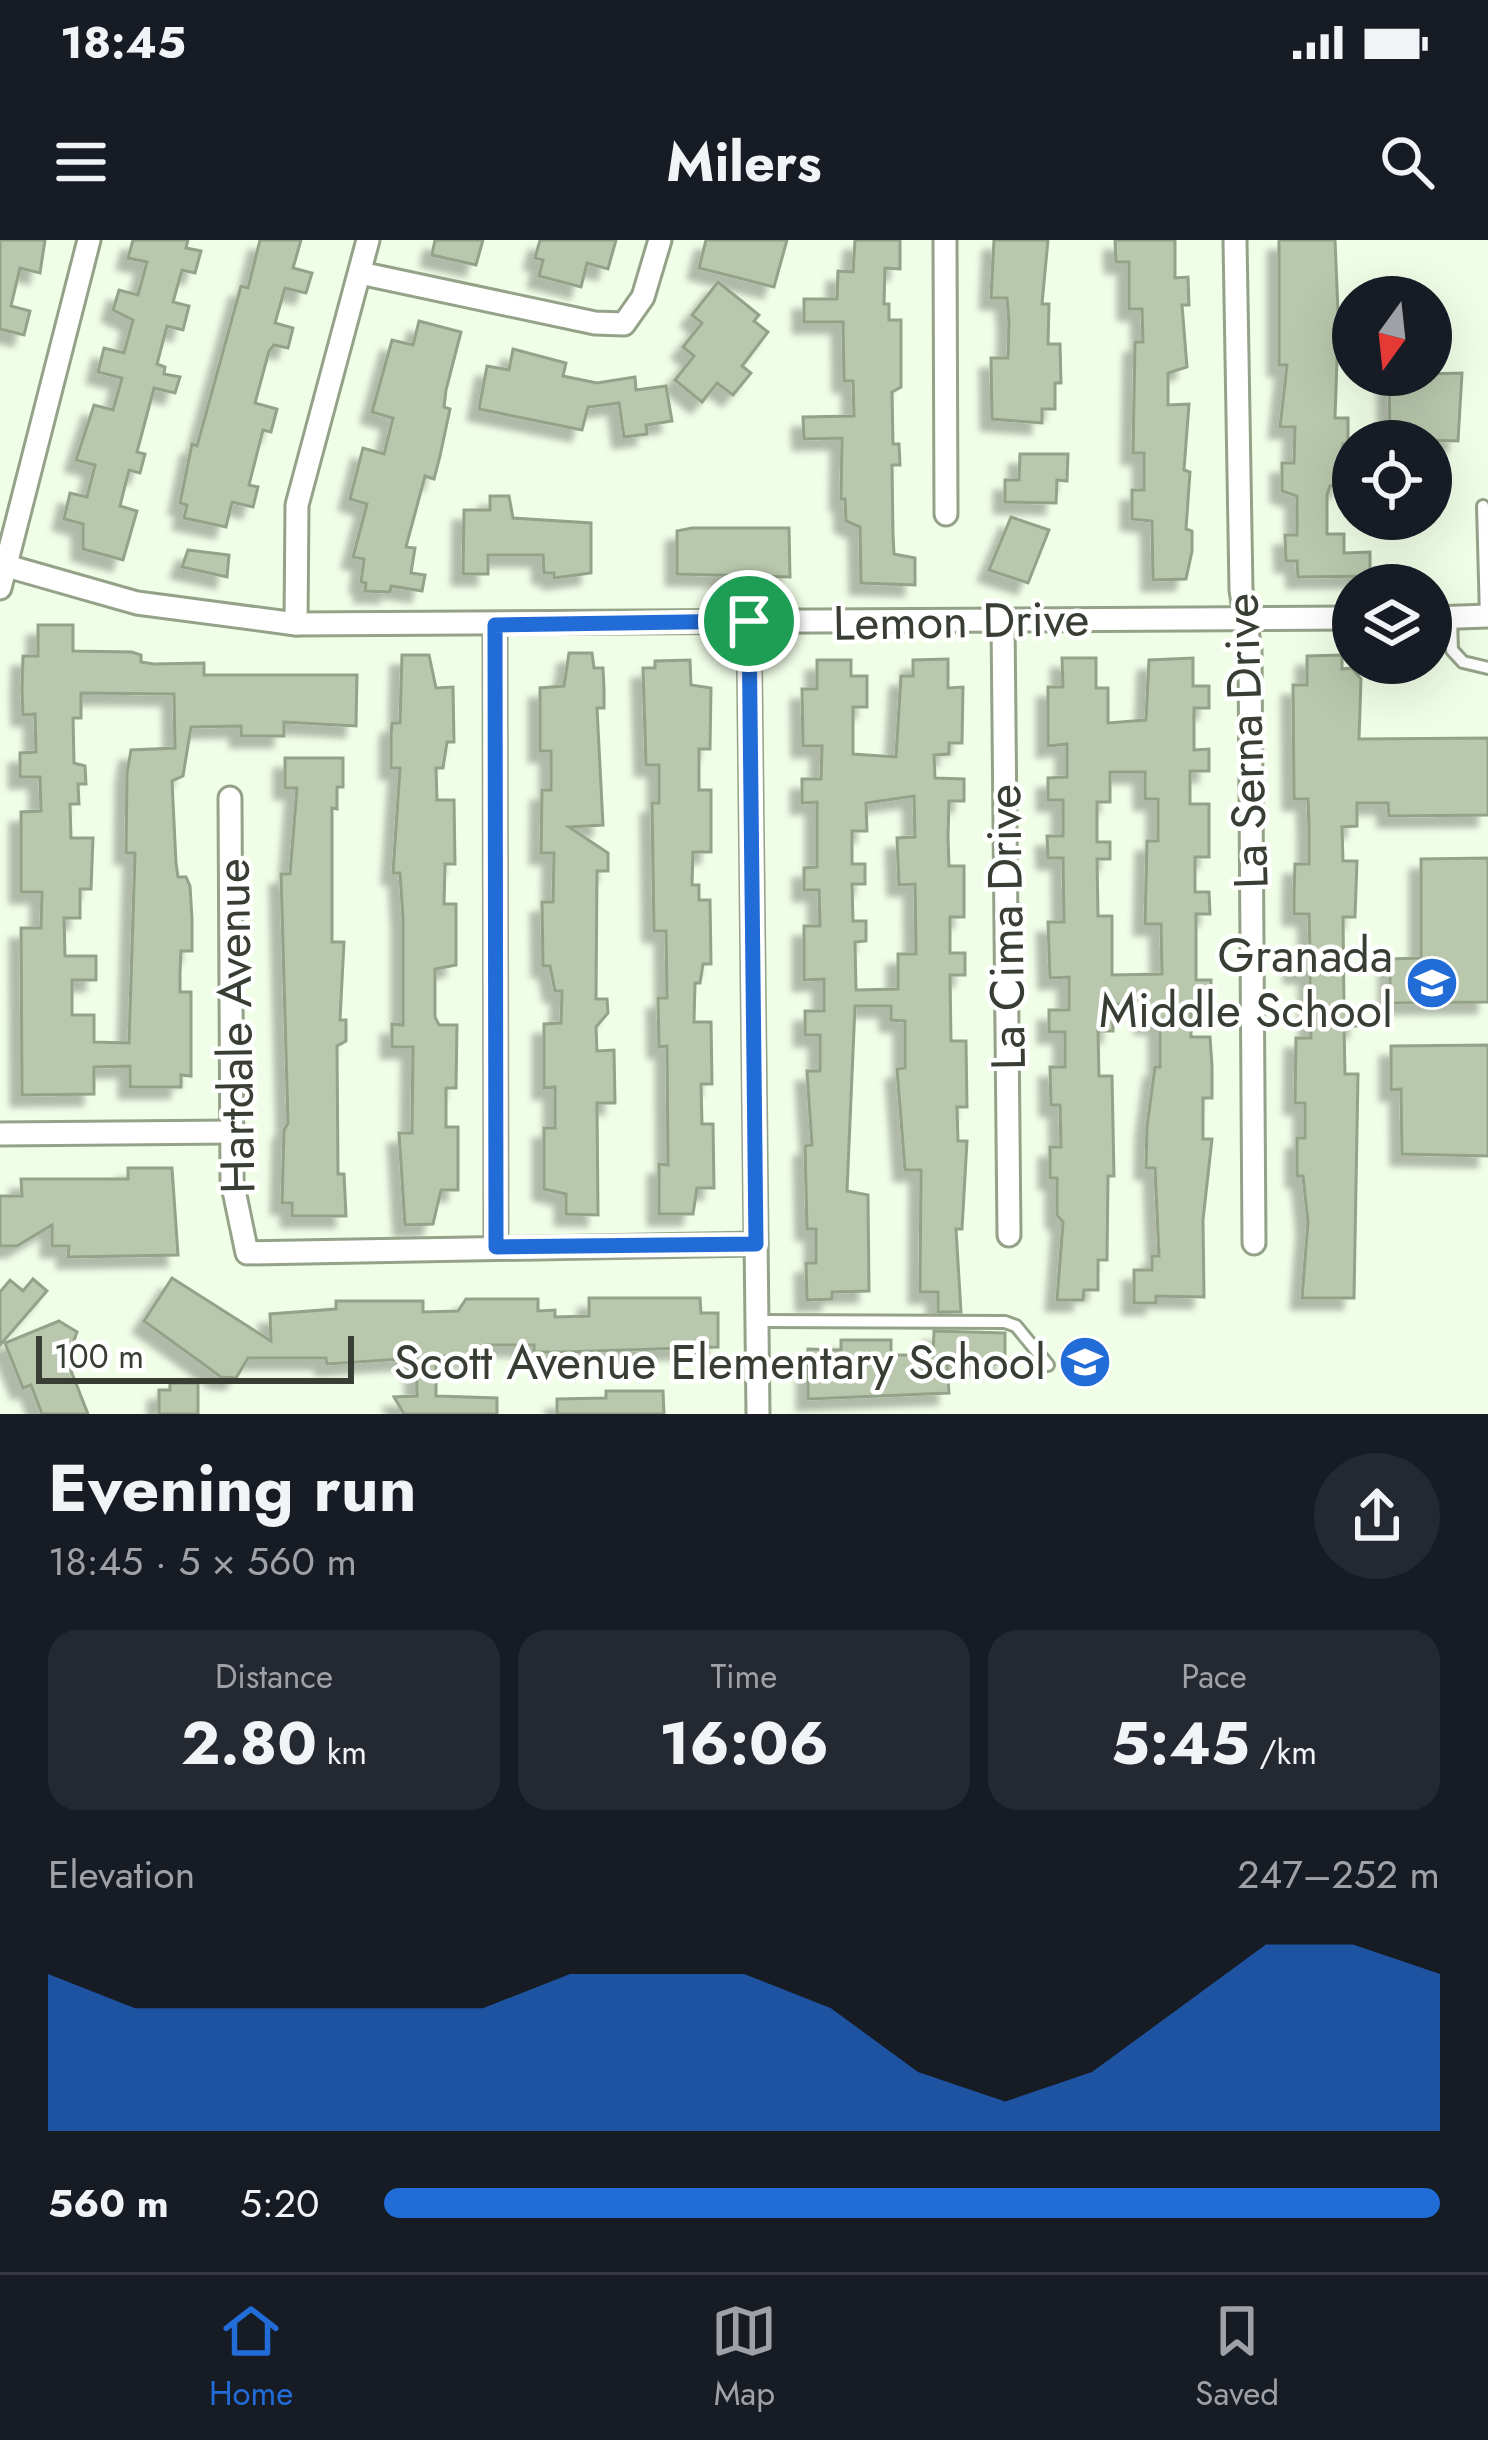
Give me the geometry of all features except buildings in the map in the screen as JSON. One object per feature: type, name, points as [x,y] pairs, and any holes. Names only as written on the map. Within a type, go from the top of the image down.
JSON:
[{"type":"street","points":[[2,572],[89,240]]},
{"type":"street","points":[[296,624],[297,505],[368,240]]},
{"type":"street","points":[[360,273],[595,323],[624,324],[643,297],[660,240]]},
{"type":"street","points":[[945,240],[946,514]]},
{"type":"street","name":"La Serna Drive","points":[[1234,240],[1254,1243]]},
{"type":"street","name":"Lemon Drive","points":[[2,572],[137,603],[296,624],[1332,619]]},
{"type":"street","points":[[1452,618],[1487,616]]},
{"type":"street","name":"La Cima Drive","points":[[1003,620],[1010,1235]]},
{"type":"street","points":[[749,621],[758,1414]]},
{"type":"street","points":[[495,625],[496,1247],[756,1244]]},
{"type":"street","name":"Hartdale Avenue","points":[[230,798],[232,1181],[247,1253],[496,1247]]},
{"type":"street","points":[[0,1134],[232,1132]]},
{"type":"lane","points":[[1483,506],[1487,616]]},
{"type":"lane","points":[[1452,650],[1463,662],[1488,668]]},
{"type":"lane","points":[[757,1321],[1005,1322],[1016,1326],[1048,1365]]},
{"type":"place","name":"Granada Middle School","points":[[1432,983]]},
{"type":"place","name":"Scott Avenue Elementary School","points":[[1085,1362]]},
{"type":"route","points":[[749,621],[756,1244],[496,1247],[495,625],[749,621]]}]
